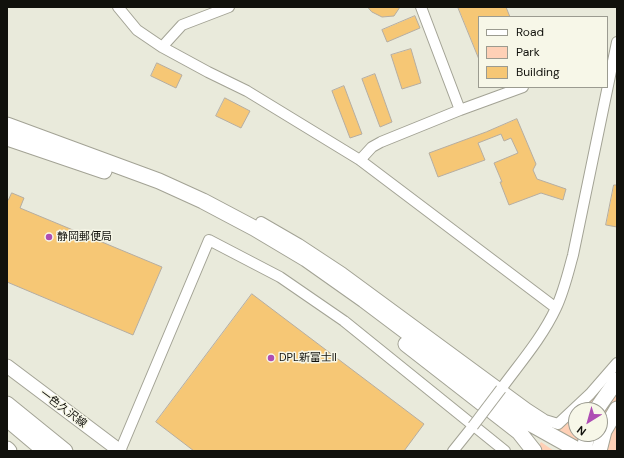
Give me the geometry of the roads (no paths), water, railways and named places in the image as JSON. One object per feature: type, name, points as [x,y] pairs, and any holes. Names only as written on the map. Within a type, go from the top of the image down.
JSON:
[{"type":"highway","points":[[7,125],[159,181],[203,201],[254,228],[306,258],[522,419],[579,449]]},
{"type":"highway","points":[[7,138],[105,171],[158,191],[251,236],[302,268],[360,308],[519,432],[534,451]]},
{"type":"highway","points":[[602,402],[617,380]]},
{"type":"highway","points":[[7,404],[65,451]]},
{"type":"highway","points":[[599,451],[604,431],[617,409]]},
{"type":"highway","points":[[7,419],[45,451]]},
{"type":"highway","points":[[607,451],[611,434],[617,420]]},
{"type":"main road","name":"一色久沢線","points":[[7,366],[120,451]]},
{"type":"street","points":[[118,7],[137,30],[162,47],[208,72],[248,91],[360,160],[556,308]]},
{"type":"street","points":[[162,47],[182,25],[228,7]]},
{"type":"street","points":[[421,7],[460,110]]},
{"type":"street","points":[[608,79],[614,49]]},
{"type":"street","points":[[360,160],[372,147],[381,142],[460,110],[520,88]]},
{"type":"street","points":[[453,451],[501,390],[539,338],[556,308],[573,255],[606,88]]},
{"type":"street","points":[[261,222],[299,244],[343,273],[501,390],[545,420],[558,424],[590,394],[617,363]]},
{"type":"street","points":[[120,451],[209,240],[280,276],[344,321],[504,451]]},
{"type":"place","name":"静岡郵便局","points":[[49,237]]},
{"type":"place","name":"DPL新富士II","points":[[271,358]]}]
